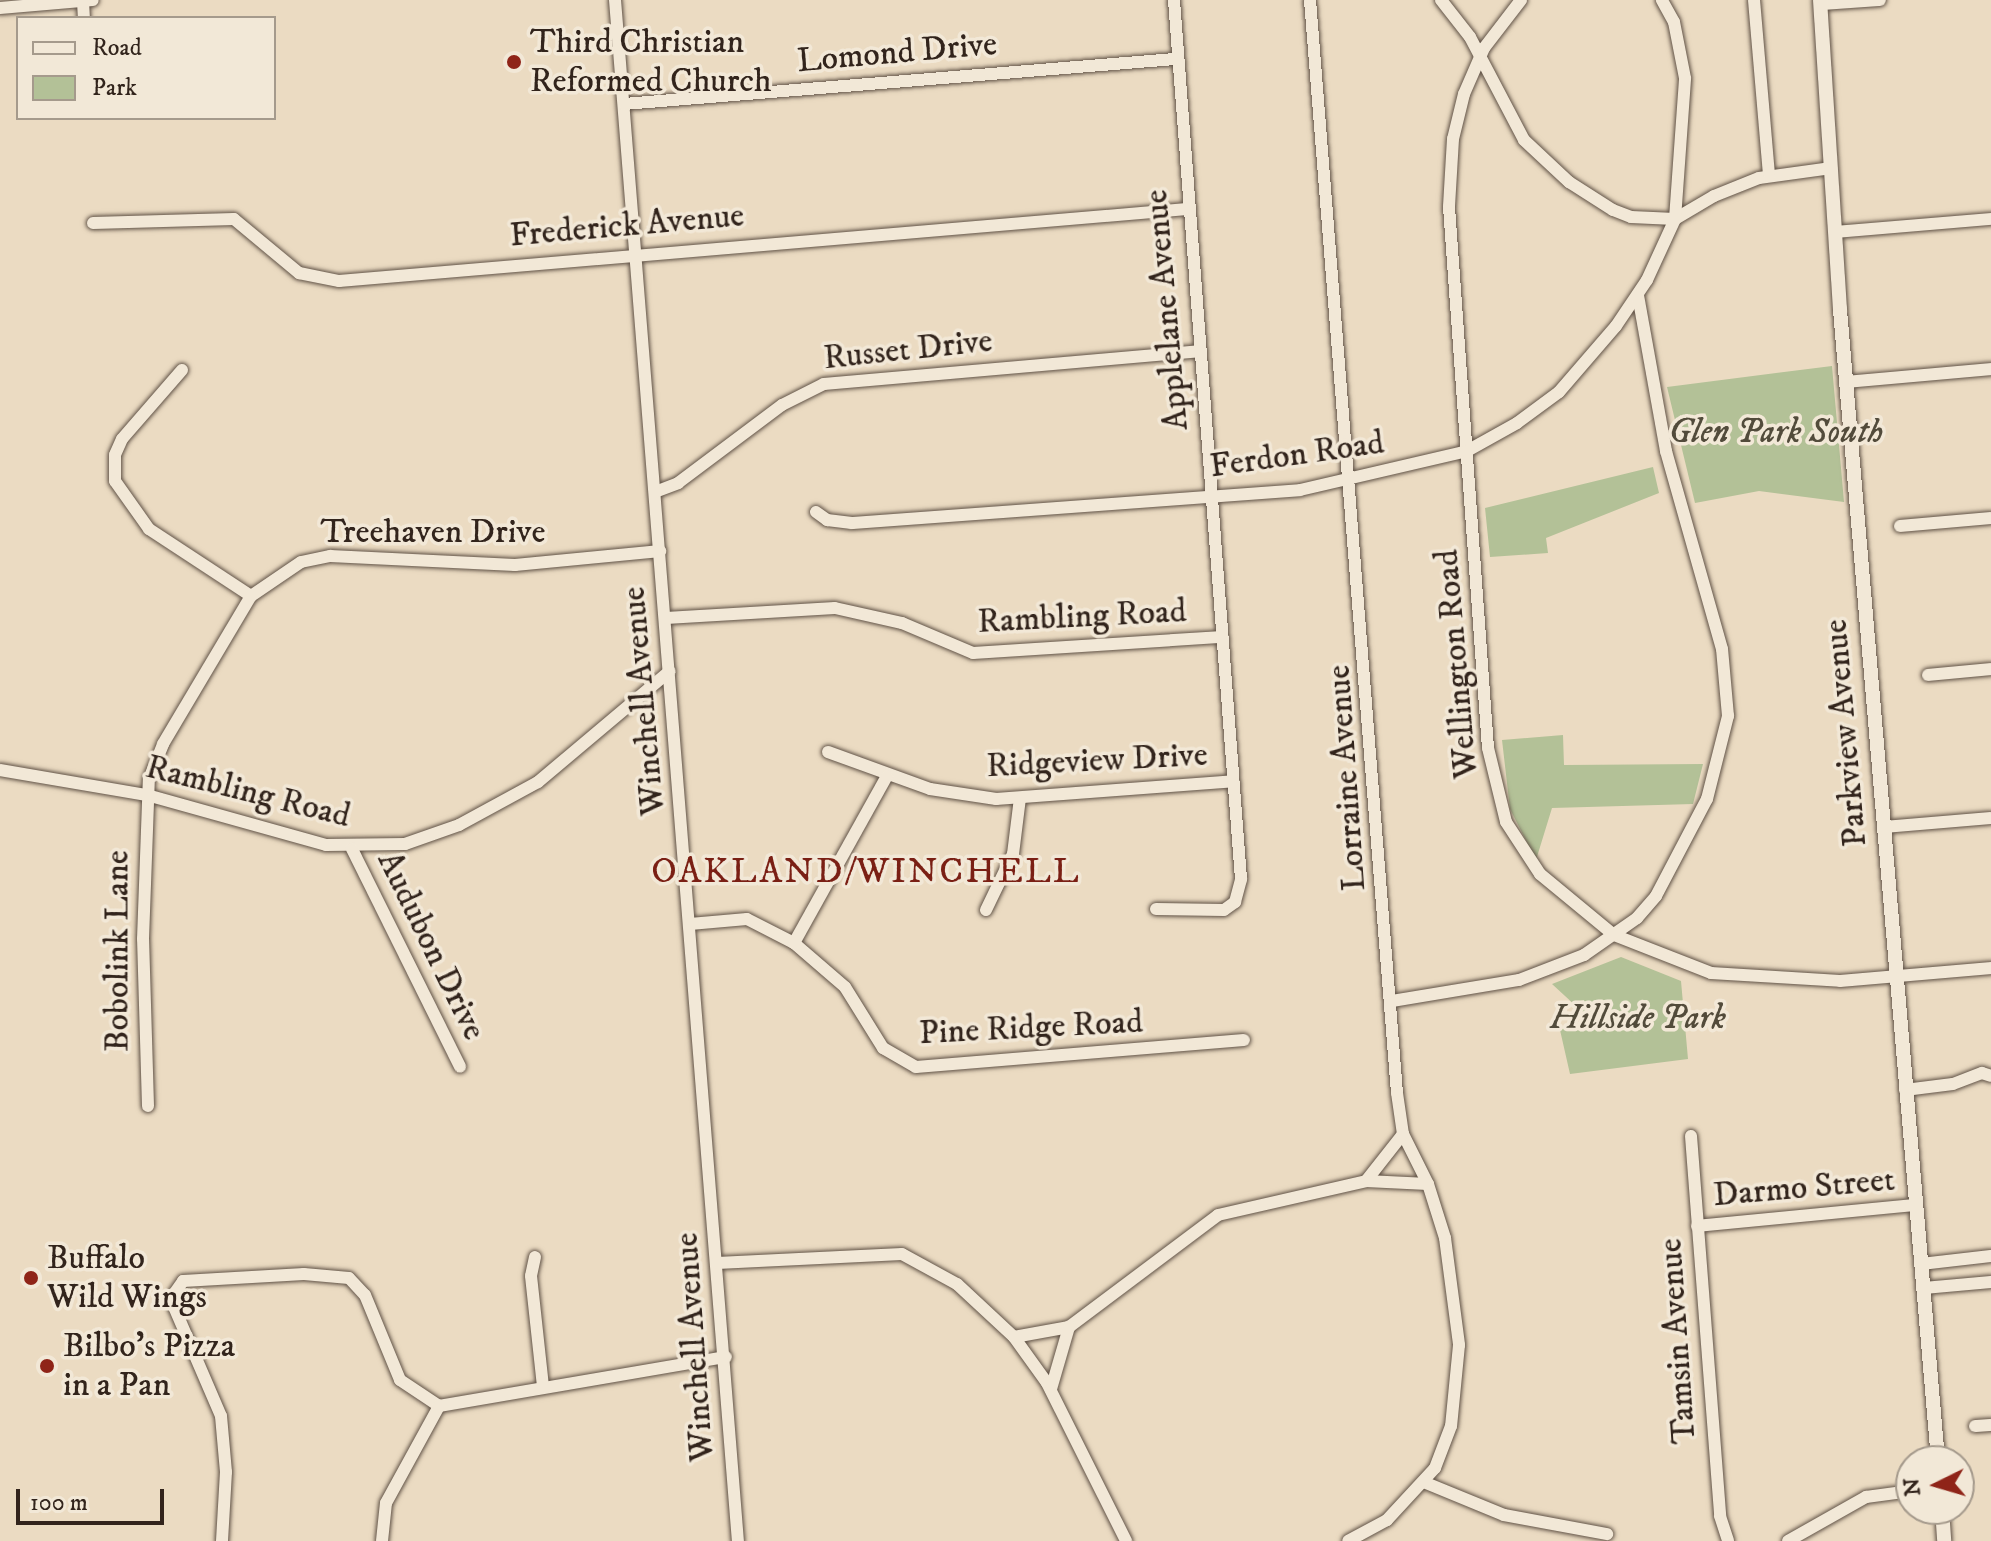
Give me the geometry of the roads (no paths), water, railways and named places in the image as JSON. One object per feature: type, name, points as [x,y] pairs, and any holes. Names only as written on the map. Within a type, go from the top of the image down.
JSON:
[{"type":"street","points":[[0,8],[93,0]]},
{"type":"street","name":"Winchell Avenue","points":[[615,0],[726,1357],[738,1541]]},
{"type":"street","name":"Applelane Avenue","points":[[1156,909],[1216,912],[1235,902],[1241,879],[1175,59],[1174,0]]},
{"type":"street","name":"Lorraine Avenue","points":[[1310,0],[1403,1134],[1428,1184],[1453,1272],[1459,1345],[1451,1426],[1426,1483],[1387,1520],[1348,1541]]},
{"type":"street","points":[[1441,0],[1470,37],[1524,140],[1562,177],[1631,217],[1675,219],[1714,196],[1769,175],[1831,168]]},
{"type":"street","name":"Wellington Road","points":[[1521,0],[1479,58],[1457,116],[1449,207],[1488,748],[1498,800],[1516,840],[1540,874],[1614,935],[1660,957],[1742,978],[1811,982],[1991,968]]},
{"type":"street","points":[[1662,0],[1674,22],[1685,78],[1675,219]]},
{"type":"street","points":[[1754,0],[1769,175]]},
{"type":"street","points":[[1820,2],[1880,0]]},
{"type":"street","name":"Parkview Avenue","points":[[1820,2],[1846,382],[1937,1445]]},
{"type":"street","name":"Lomond Drive","points":[[624,104],[1175,59]]},
{"type":"street","name":"Frederick Avenue","points":[[93,223],[234,219],[299,273],[323,281],[635,252],[1187,209]]},
{"type":"street","name":"Ferdon Road","points":[[816,512],[827,520],[852,523],[1211,496],[1350,481],[1467,451],[1559,392],[1638,295],[1675,219]]},
{"type":"street","points":[[1835,232],[1991,219]]},
{"type":"street","points":[[1392,1001],[1545,972],[1614,935],[1656,896],[1690,840],[1707,799],[1728,716],[1722,649],[1666,451],[1638,295]]},
{"type":"street","name":"Russet Drive","points":[[655,492],[678,483],[790,400],[824,384],[1199,351]]},
{"type":"street","points":[[1846,382],[1991,369]]},
{"type":"street","points":[[182,370],[122,439],[115,455],[115,481],[149,529],[251,596]]},
{"type":"street","points":[[1900,526],[1991,518]]},
{"type":"street","name":"Treehaven Drive","points":[[147,795],[163,744],[251,596],[301,562],[330,556],[515,565],[660,551]]},
{"type":"street","name":"Rambling Road","points":[[666,618],[835,608],[902,623],[973,653],[1222,637]]},
{"type":"street","points":[[1928,675],[1991,669]]},
{"type":"street","name":"Rambling Road","points":[[0,770],[147,795],[305,841],[352,849],[428,838],[481,815],[538,782],[670,671]]},
{"type":"street","name":"Ridgeview Drive","points":[[828,752],[887,776],[976,798],[1020,798],[1233,781]]},
{"type":"street","points":[[794,943],[887,776]]},
{"type":"street","name":"Bobolink Lane","points":[[147,795],[143,939],[148,1106]]},
{"type":"street","points":[[986,910],[1013,854],[1020,798]]},
{"type":"street","points":[[1884,827],[1991,818]]},
{"type":"street","name":"Audubon Drive","points":[[352,849],[460,1067]]},
{"type":"street","name":"Pine Ridge Road","points":[[690,924],[747,919],[794,943],[845,987],[883,1048],[916,1067],[1244,1040]]},
{"type":"street","points":[[1905,1090],[1953,1084],[1982,1073],[1991,1076]]},
{"type":"street","points":[[1366,1181],[1403,1134]]},
{"type":"street","name":"Tamsin Avenue","points":[[1691,1136],[1720,1516],[1728,1541]]},
{"type":"street","points":[[1014,1337],[1069,1327],[1218,1215],[1366,1181],[1428,1184]]},
{"type":"street","name":"Darmo Street","points":[[1697,1226],[1916,1205]]},
{"type":"street","points":[[717,1263],[902,1254],[957,1284],[1014,1337],[1051,1389],[1126,1541]]},
{"type":"street","points":[[1921,1264],[1991,1256]]},
{"type":"street","points":[[535,1257],[531,1276],[543,1386]]},
{"type":"street","points":[[222,1541],[226,1472],[221,1416],[177,1317],[176,1287],[203,1279],[349,1278],[365,1295],[400,1380],[439,1406],[726,1357]]},
{"type":"street","points":[[1924,1288],[1991,1282]]},
{"type":"street","points":[[1051,1389],[1069,1327]]},
{"type":"street","points":[[382,1541],[386,1503],[439,1406]]},
{"type":"street","points":[[1975,1426],[1991,1425]]},
{"type":"street","points":[[1426,1483],[1504,1515],[1607,1534]]},
{"type":"street","points":[[1788,1541],[1853,1502],[1881,1492],[1895,1492]]},
{"type":"place","name":"Third Christian Reformed Church","points":[[514,62]]},
{"type":"place","name":"Buffalo Wild Wings","points":[[31,1278]]},
{"type":"place","name":"Bilbo's Pizza in a Pan","points":[[47,1366]]},
{"type":"district","name":"OAKLAND/WINCHELL","points":[[866,872]]},
{"type":"park label","name":"Glen Park South","points":[[1776,433]]},
{"type":"park label","name":"Hillside Park","points":[[1638,1019]]}]
